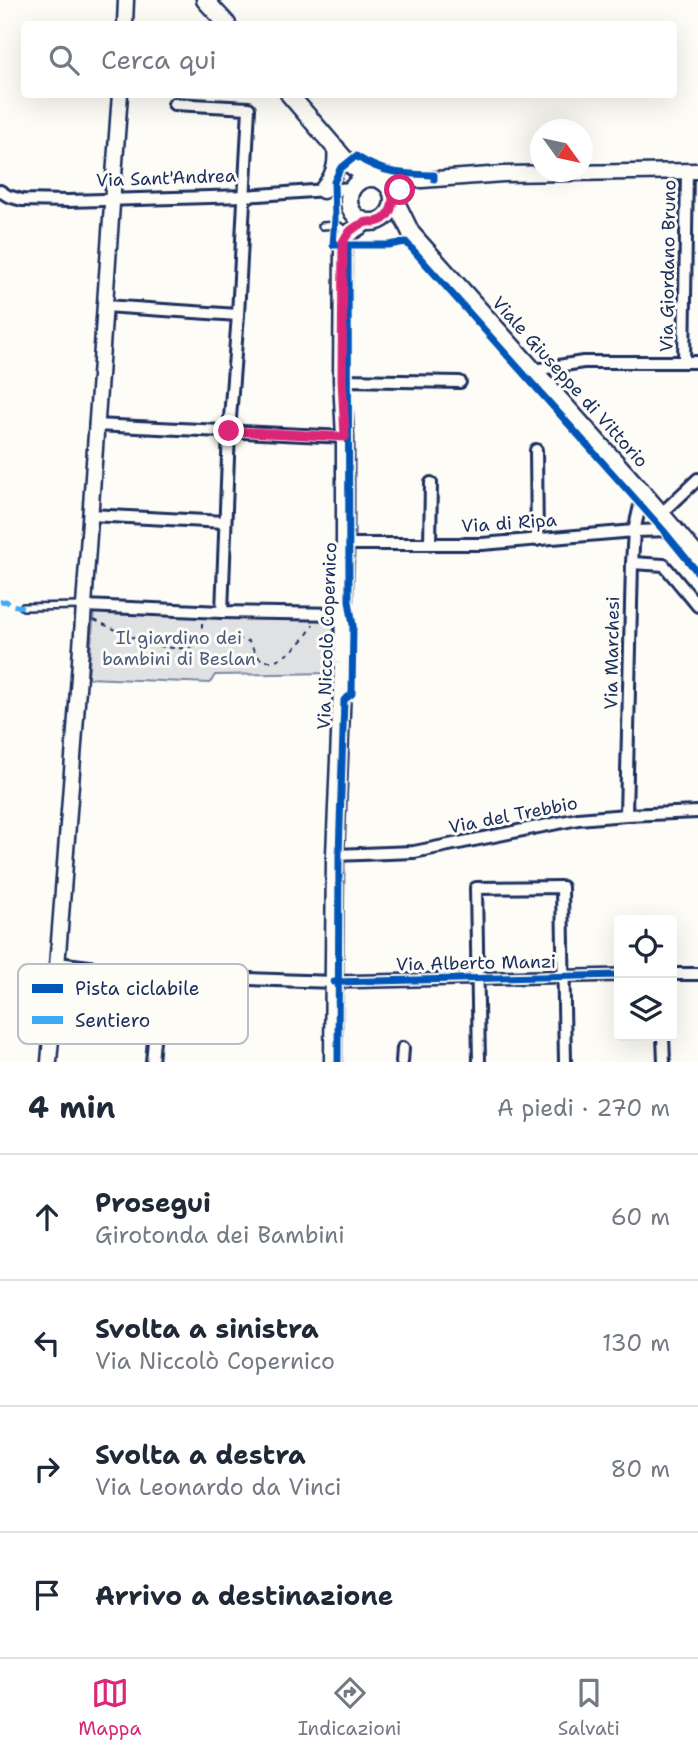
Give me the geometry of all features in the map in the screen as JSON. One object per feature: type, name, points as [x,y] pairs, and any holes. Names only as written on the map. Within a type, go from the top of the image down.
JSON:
[{"type":"main road","points":[[205,0],[224,21]]},
{"type":"main road","points":[[292,98],[349,163],[352,211],[355,216],[374,221]]},
{"type":"main road","points":[[336,148],[336,171],[352,187],[389,186],[393,196],[391,210],[348,233]]},
{"type":"main road","name":"Viale Giuseppe di Vittorio","points":[[393,196],[411,233],[674,530],[695,549]]},
{"type":"main road","name":"Viale Giuseppe di Vittorio","points":[[374,221],[411,233]]},
{"type":"main road","name":"Via Niccolò Copernico","points":[[333,1062],[335,855],[345,544],[342,245],[348,233]]},
{"type":"street","points":[[125,21],[126,0]]},
{"type":"street","points":[[58,963],[120,98]]},
{"type":"street","points":[[174,104],[249,108],[229,431],[222,612]]},
{"type":"street","name":"Via Sant'Andrea","points":[[0,191],[22,200],[68,201],[245,196],[503,174],[692,171]]},
{"type":"street","name":"Via Giordano Bruno","points":[[684,362],[692,171]]},
{"type":"street","name":"Via Sant'Andrea","points":[[393,196],[422,180]]},
{"type":"street","points":[[105,306],[238,315]]},
{"type":"street","points":[[534,370],[583,362],[698,362]]},
{"type":"street","points":[[342,380],[460,382]]},
{"type":"street","points":[[95,425],[345,437]]},
{"type":"street","points":[[536,450],[537,540]]},
{"type":"street","points":[[661,514],[698,479]]},
{"type":"street","points":[[430,544],[431,482]]},
{"type":"street","name":"Via Marchesi","points":[[626,815],[632,563],[634,531],[643,493]]},
{"type":"street","points":[[90,516],[225,522]]},
{"type":"street","name":"Via di Ripa","points":[[345,544],[482,544],[674,530]]},
{"type":"street","points":[[632,563],[664,565],[698,606]]},
{"type":"street","points":[[84,610],[344,614]]},
{"type":"street","name":"Via del Trebbio","points":[[335,855],[414,852],[578,820],[698,812]]},
{"type":"street","points":[[479,1062],[476,888],[562,887],[565,1062]]},
{"type":"street","name":"Via Alberto Manzi","points":[[58,963],[66,964]]},
{"type":"street","points":[[677,974],[698,974]]},
{"type":"street","name":"Via Alberto Manzi","points":[[248,979],[334,982],[614,975]]},
{"type":"street","points":[[663,1041],[664,1062]]},
{"type":"street","points":[[49,1062],[51,1044]]},
{"type":"street","points":[[152,1062],[154,1044]]},
{"type":"street","points":[[402,1062],[403,1048]]},
{"type":"lane","points":[[323,226],[338,225],[348,233]]},
{"type":"lane","points":[[23,607],[84,610]]},
{"type":"path","points":[[84,610],[135,638],[153,644],[185,649],[210,637],[248,641],[261,660],[268,661],[287,655],[296,648],[311,630],[316,614]]},
{"type":"path","points":[[202,639],[203,611]]},
{"type":"green space","name":"Il giardino dei bambini di Beslan","points":[[94,611],[334,620],[332,673],[215,675],[210,683],[88,678]]},
{"type":"marked path","points":[[0,602],[6,601],[11,605],[23,607]]},
{"type":"cycle path","points":[[348,245],[333,245],[334,182],[340,169],[356,156],[384,170],[434,175],[434,179]]},
{"type":"cycle path","points":[[338,1062],[339,855],[344,700],[352,694],[353,625],[349,601],[348,245],[389,245],[406,242],[663,530],[698,573]]},
{"type":"cycle path","points":[[334,982],[614,975]]},
{"type":"route","points":[[229,431],[345,437],[342,380],[343,242],[348,233],[366,222],[381,220],[387,216],[393,204],[393,196],[400,190]]}]
